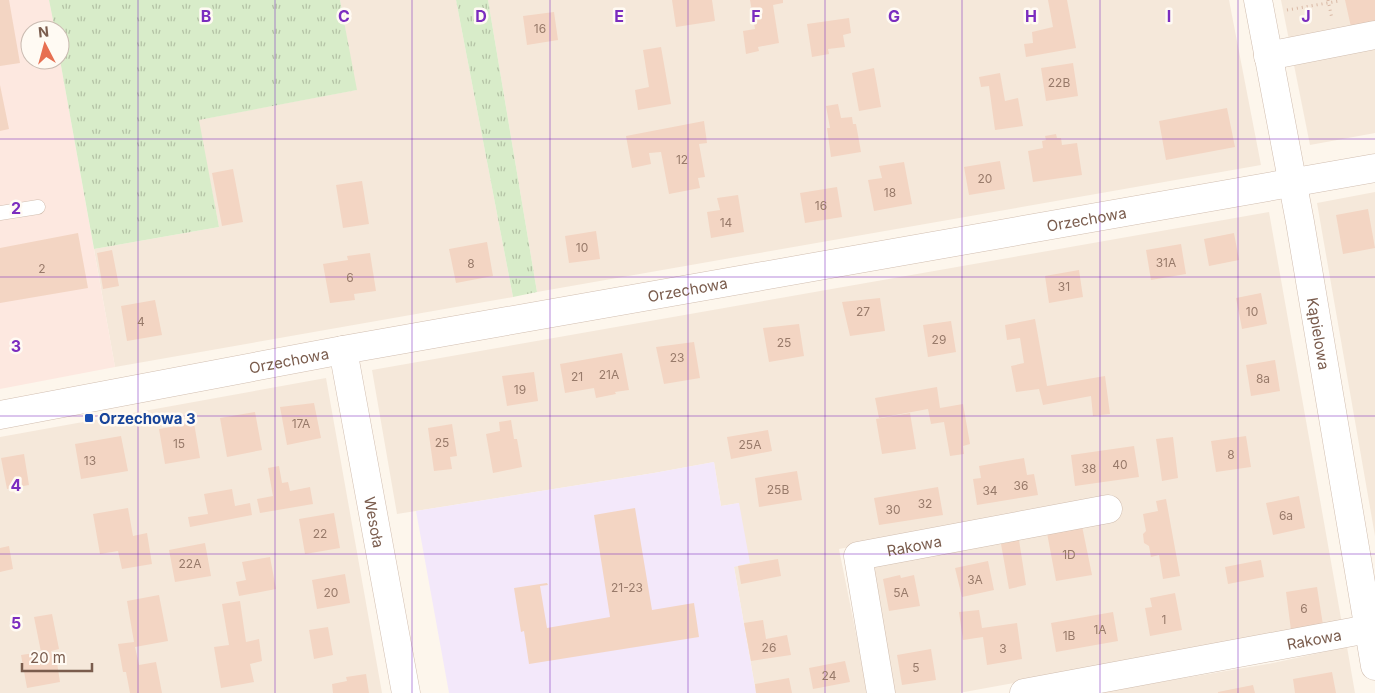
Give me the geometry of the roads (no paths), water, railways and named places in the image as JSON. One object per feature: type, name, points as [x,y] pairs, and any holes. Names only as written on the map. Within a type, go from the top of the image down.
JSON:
[{"type":"street","name":"Kąpielowa","points":[[1258,0],[1292,184],[1375,666]]},
{"type":"street","points":[[1268,56],[1375,34]]},
{"type":"street","name":"Orzechowa","points":[[0,415],[343,350],[1375,168]]},
{"type":"street","name":"Wesoła","points":[[343,350],[406,693]]},
{"type":"street","name":"Rakowa","points":[[881,693],[858,556],[1108,509]]},
{"type":"street","name":"Rakowa","points":[[1024,693],[1368,629]]},
{"type":"lane","points":[[0,213],[38,207]]},
{"type":"place","name":"Orzechowa 3","points":[[89,418]]}]
